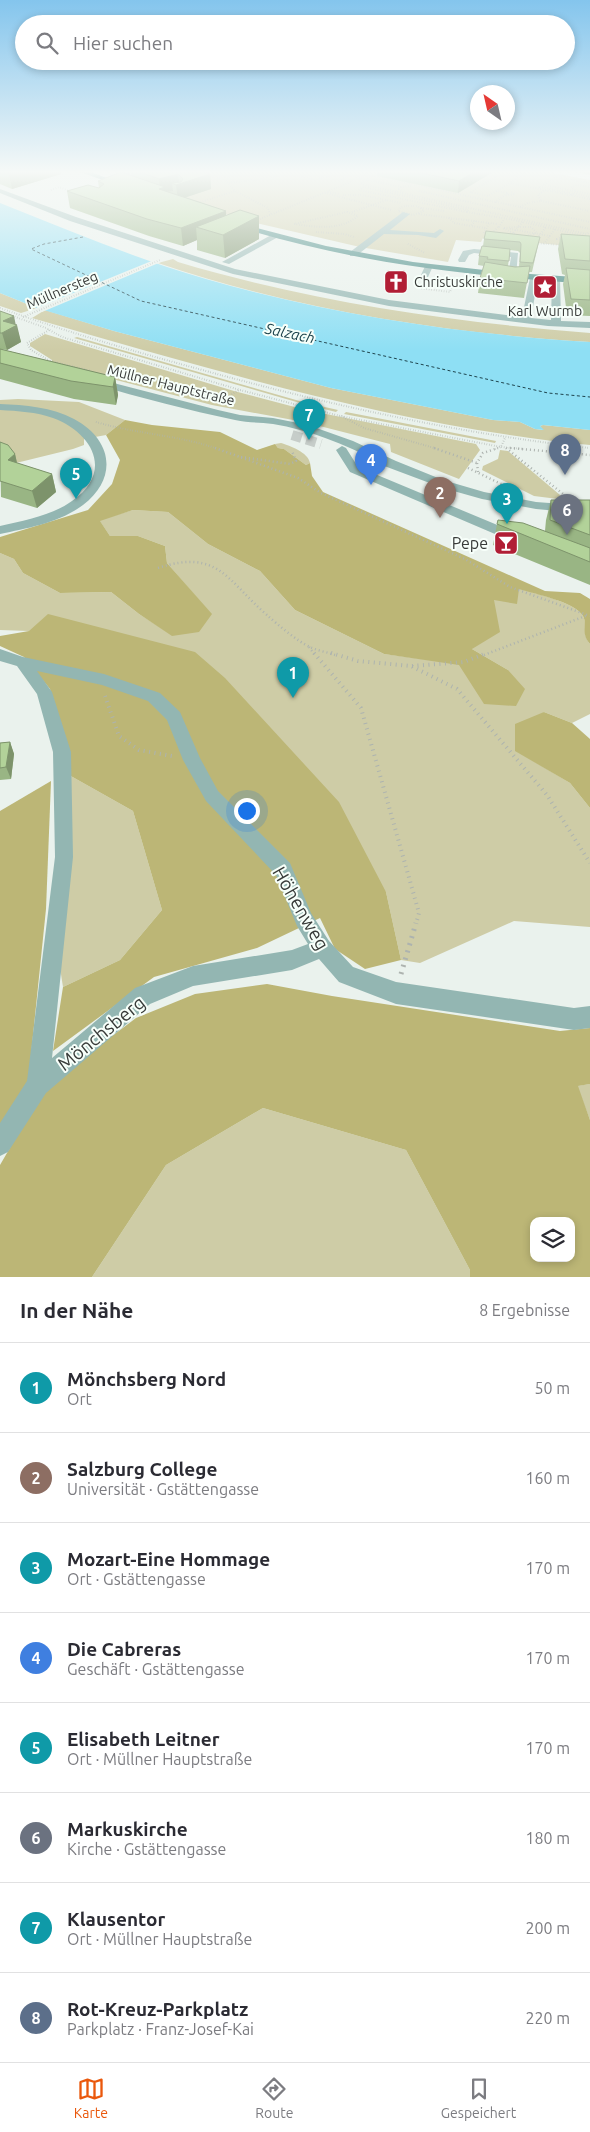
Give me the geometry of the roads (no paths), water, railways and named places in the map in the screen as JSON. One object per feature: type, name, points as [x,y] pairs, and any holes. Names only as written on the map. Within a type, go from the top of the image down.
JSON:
[{"type":"main road","points":[[261,232],[353,254],[429,266],[512,276],[590,281]]},
{"type":"street","points":[[108,232],[172,255],[233,271],[330,292],[414,302],[526,320],[590,325]]},
{"type":"street","points":[[353,254],[384,232],[418,233],[436,236],[440,232]]},
{"type":"street","points":[[226,262],[276,236]]},
{"type":"street","points":[[462,260],[466,253],[502,245],[515,255],[512,276]]},
{"type":"street","points":[[172,255],[191,248]]},
{"type":"street","points":[[425,275],[429,266]]},
{"type":"street","points":[[526,320],[534,278]]},
{"type":"street","points":[[556,279],[556,323]]},
{"type":"street","name":"Müllner Hauptstraße","points":[[92,380],[199,409],[248,420],[287,424],[329,436],[372,453],[391,463]]},
{"type":"street","points":[[0,407],[43,412],[74,424],[86,432],[97,447],[102,460],[102,471],[91,491],[77,504],[58,514],[36,522],[0,530]]},
{"type":"street","name":"Müllner Hauptstraße","points":[[248,420],[263,428],[292,435]]},
{"type":"street","points":[[322,444],[391,463],[446,485],[507,502],[590,510]]},
{"type":"street","points":[[342,450],[354,468],[452,512],[526,542]]},
{"type":"street","name":"Höhenweg","points":[[0,655],[22,662],[104,680],[154,697],[174,716],[192,760],[212,796],[283,870],[304,919],[322,948],[346,975],[396,993],[574,1019],[590,1017]]},
{"type":"street","points":[[22,662],[44,692],[62,752],[64,857],[38,1085]]},
{"type":"street","name":"Mönchsberg","points":[[0,1144],[38,1085],[143,996],[193,976],[292,960],[322,948]]},
{"type":"water","name":"Salzach","points":[[0,232],[71,232],[206,279],[300,303],[348,313],[445,328],[590,342],[590,430],[543,425],[540,426],[544,430],[535,429],[520,422],[493,420],[331,388],[114,331],[37,308],[0,293]]},
{"type":"tunnel","points":[[292,435],[321,444]]},
{"type":"place","name":"Christuskirche","points":[[396,282]]},
{"type":"place","name":"Karl Wurmb","points":[[545,287]]},
{"type":"place","name":"Klausentor","points":[[309,440]]},
{"type":"place","name":"Rot-Kreuz-Parkplatz","points":[[565,475]]},
{"type":"place","name":"Die Cabreras","points":[[371,485]]},
{"type":"place","name":"Elisabeth Leitner","points":[[76,499]]},
{"type":"place","name":"Salzburg College","points":[[440,518]]},
{"type":"place","name":"Mozart-Eine Hommage","points":[[507,524]]},
{"type":"place","name":"Markuskirche","points":[[567,535]]},
{"type":"place","name":"Pepe","points":[[506,543]]},
{"type":"place","name":"Mönchsberg Nord","points":[[293,698]]}]
